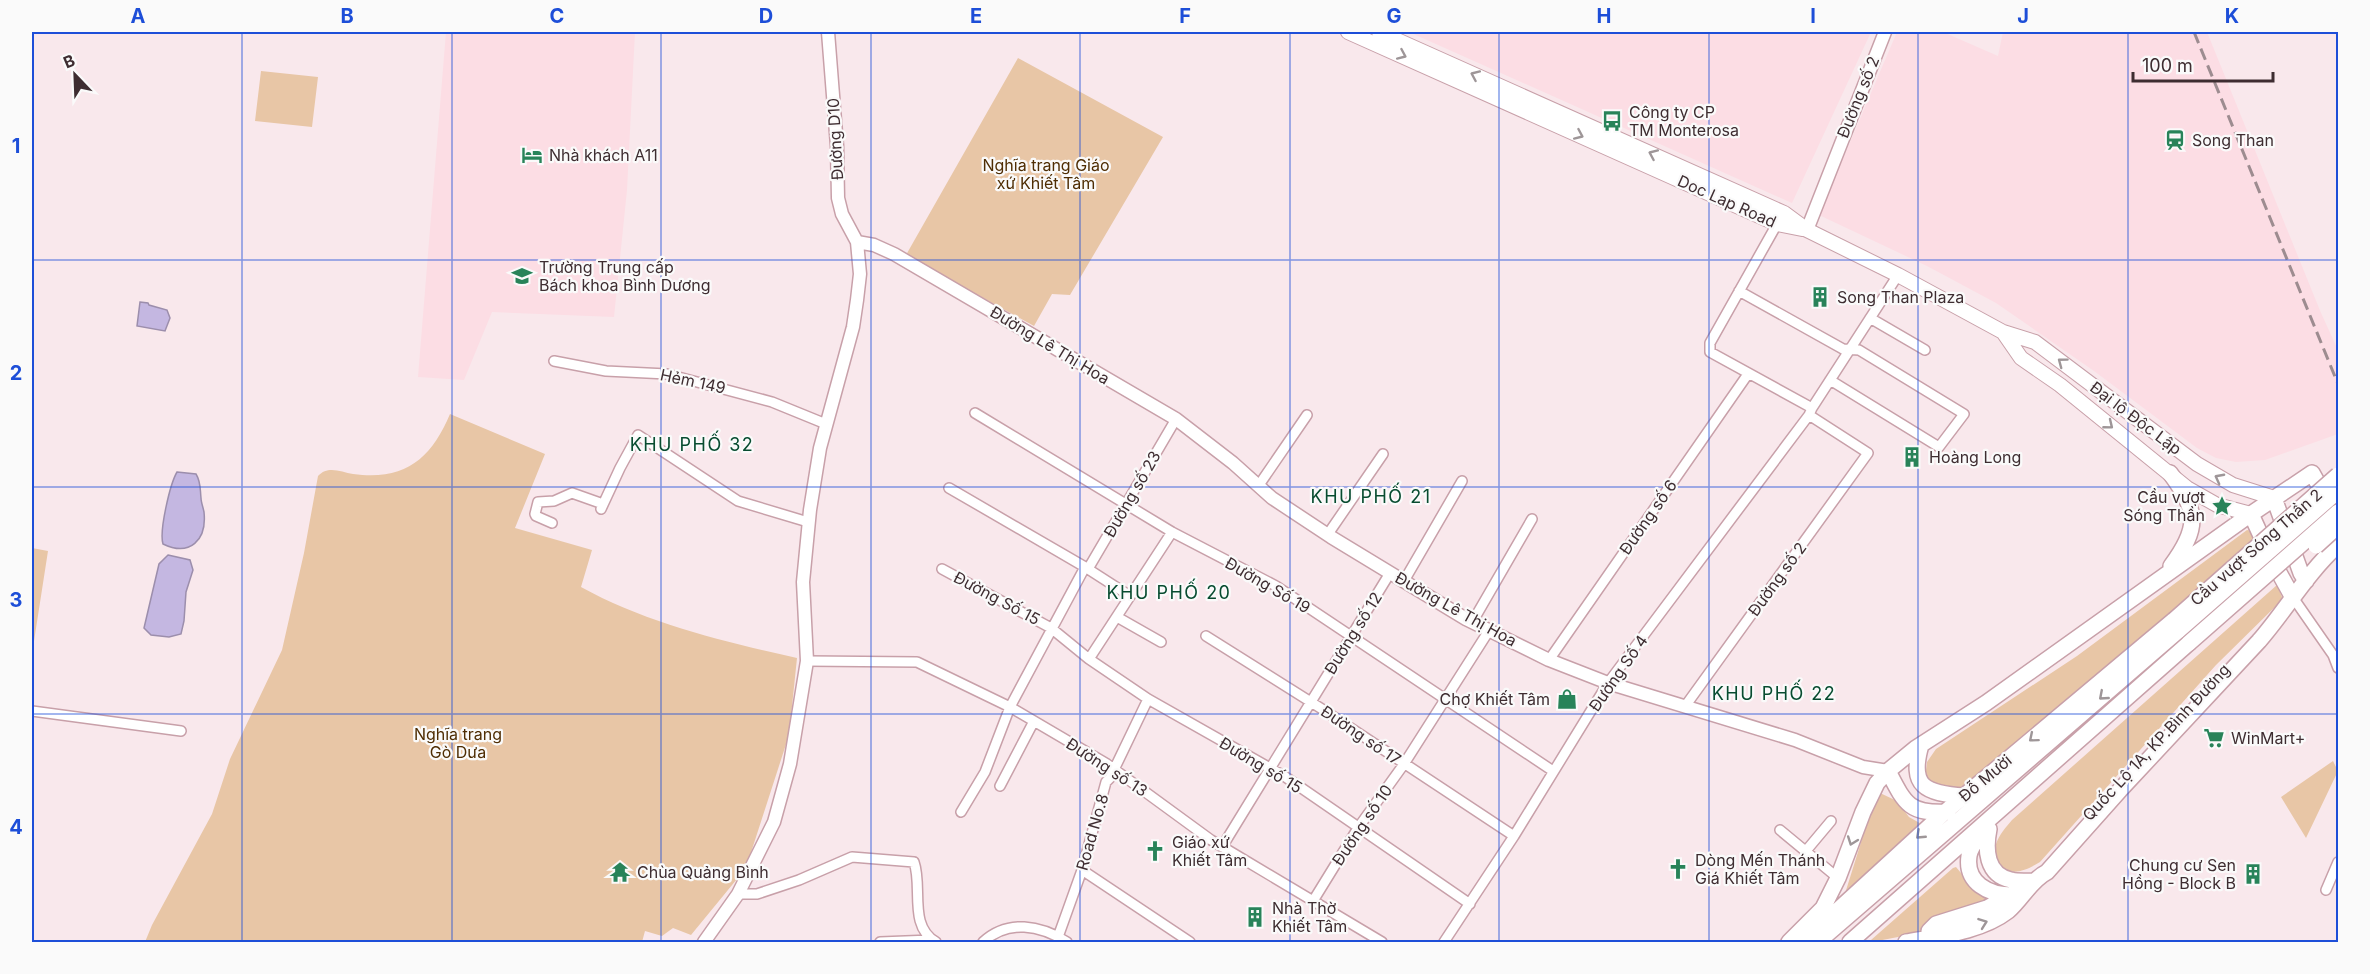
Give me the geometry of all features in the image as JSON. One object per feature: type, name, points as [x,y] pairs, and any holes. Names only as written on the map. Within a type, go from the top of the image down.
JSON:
[{"type":"highway","points":[[2164,576],[2179,555],[2191,530],[2192,519],[2188,498],[2170,473]]},
{"type":"highway","points":[[1789,942],[1823,908],[1838,878],[1863,812],[1877,783],[1888,771],[1921,745],[1986,703],[2312,473],[2338,519]]},
{"type":"highway","name":"Cầu vượt Sóng Thần 2","points":[[2177,625],[2338,475]]},
{"type":"highway","points":[[1931,940],[1929,931],[1936,924],[1987,908],[2047,872],[2276,622],[2292,596],[2333,550],[2295,483]]},
{"type":"highway","name":"Cầu vượt Sóng Thần 2","points":[[2177,625],[2338,491]]},
{"type":"highway","points":[[2274,498],[2306,581]]},
{"type":"highway","points":[[2192,646],[2338,512]]},
{"type":"highway","points":[[2251,514],[2292,596]]},
{"type":"highway","points":[[2192,646],[2338,526]]},
{"type":"highway","name":"Đỗ Mười","points":[[1818,942],[1966,803],[2177,625]]},
{"type":"highway","name":"Đỗ Mười","points":[[1850,942],[1991,823],[2192,646]]},
{"type":"highway","points":[[1921,745],[1916,770],[1920,781],[1926,788],[1936,793],[1966,803]]},
{"type":"highway","points":[[1888,771],[1900,795],[1911,807],[1929,813],[1945,812],[1966,803]]},
{"type":"highway","name":"Đỗ Mười","points":[[1803,942],[1945,812]]},
{"type":"highway","points":[[1991,823],[1985,851],[1994,869],[2011,880],[2037,878]]},
{"type":"highway","name":"Đỗ Mười","points":[[1861,942],[1976,841],[1991,823]]},
{"type":"highway","points":[[1976,841],[1969,856],[1970,868],[1976,882],[1983,889],[1993,893],[2012,895]]},
{"type":"highway","points":[[1906,942],[1931,940],[1995,919],[2018,901],[2037,878]]},
{"type":"main road","name":"Doc Lap Road","points":[[1348,32],[1777,224],[1807,230]]},
{"type":"main road","name":"Doc Lap Road","points":[[1379,32],[1784,213],[1807,230]]},
{"type":"main road","name":"Đại lộ Độc Lập","points":[[1807,230],[1898,274],[2003,332],[2035,342],[2207,471],[2241,488],[2274,498]]},
{"type":"main road","name":"Đại lộ Độc Lập","points":[[2003,332],[2021,358],[2060,385],[2187,488],[2207,500],[2251,514]]},
{"type":"street","name":"Đường D10","points":[[828,32],[838,155],[838,198],[842,214],[858,242]]},
{"type":"street","name":"Đường số 2","points":[[1807,230],[1885,32]]},
{"type":"street","points":[[1777,224],[1710,343],[1710,352],[1810,412]]},
{"type":"street","name":"Đường Lê Thị Hoa","points":[[858,242],[874,245],[894,254],[1176,419],[1272,498],[1390,573],[1473,621],[1549,660],[1608,683],[1795,740],[1863,767],[1888,771]]},
{"type":"street","points":[[704,942],[738,894],[774,822],[797,732],[807,661],[803,582],[808,522],[820,448],[853,327],[860,274],[858,242]]},
{"type":"street","name":"Đường Số 4","points":[[1444,942],[1514,836],[1608,683],[1810,412],[1898,274]]},
{"type":"street","points":[[1739,291],[1843,349],[1858,350],[1964,414],[1939,447],[1830,380]]},
{"type":"street","points":[[1870,318],[1925,350]]},
{"type":"street","name":"Hẻm 149","points":[[554,361],[606,371],[668,374],[772,402],[826,424]]},
{"type":"street","name":"Đường số 6","points":[[1549,660],[1748,374]]},
{"type":"street","name":"Đường số 2","points":[[1686,705],[1868,453],[1810,412]]},
{"type":"street","name":"Đường Số 19","points":[[975,413],[1125,505],[1276,586],[1553,771]]},
{"type":"street","points":[[1259,485],[1307,415]]},
{"type":"street","name":"Đường số 23","points":[[961,812],[985,772],[1010,707],[1052,628],[1176,419]]},
{"type":"street","points":[[552,523],[535,514],[541,501],[554,501],[572,493],[602,507],[638,435],[738,501],[808,522]]},
{"type":"street","points":[[1328,534],[1383,454]]},
{"type":"street","points":[[1404,581],[1462,481]]},
{"type":"street","points":[[949,488],[1087,568],[1130,596]]},
{"type":"street","points":[[1473,621],[1532,519]]},
{"type":"street","points":[[1089,659],[1172,532]]},
{"type":"street","name":"Đường Số 15","points":[[942,569],[1052,628]]},
{"type":"street","name":"Đường số 12","points":[[1222,847],[1390,573]]},
{"type":"street","points":[[2292,596],[2333,656],[2338,668]]},
{"type":"street","points":[[1117,617],[1161,642]]},
{"type":"street","name":"Đường số 15","points":[[1052,628],[1089,659],[1148,699],[1270,768],[1470,904]]},
{"type":"street","name":"Đường số 10","points":[[1313,901],[1358,828],[1404,764],[1490,629]]},
{"type":"street","name":"Đường số 17","points":[[1206,636],[1311,702],[1514,836]]},
{"type":"street","name":"Đường số 13","points":[[807,661],[917,662],[1010,707],[1113,768],[1222,847],[1382,942]]},
{"type":"street","name":"Road No.8","points":[[1063,940],[1106,782],[1148,699]]},
{"type":"street","points":[[32,711],[181,731]]},
{"type":"street","points":[[1000,786],[1034,721]]},
{"type":"street","points":[[1805,852],[1831,821]]},
{"type":"street","points":[[1780,830],[1838,878]]},
{"type":"street","points":[[738,894],[757,894],[799,880],[852,857],[914,862],[917,870],[919,916],[933,941],[880,942]]},
{"type":"street","points":[[2338,862],[2326,890],[2338,882]]},
{"type":"street","points":[[1082,870],[1190,942]]},
{"type":"street","points":[[983,942],[1011,927],[1035,927],[1063,940]]},
{"type":"shaded area","name":"Nhà khách A11","points":[[446,32],[635,32],[627,190],[614,317],[492,312],[464,380],[418,377]]},
{"type":"shaded area","points":[[1409,32],[1871,32],[1792,203]]},
{"type":"shaded area","points":[[1897,32],[1943,32],[1998,56],[2003,32],[2207,32],[2338,350],[2338,434],[2265,460],[2236,462],[2216,458],[2197,448],[2094,371],[1996,303],[1927,266],[1819,215]]},
{"type":"shaded area","points":[[140,302],[167,310],[170,318],[165,331],[137,326]]},
{"type":"shaded area","points":[[177,472],[196,474],[200,483],[204,522],[203,531],[195,543],[189,547],[173,548],[163,544],[162,538],[171,486]]},
{"type":"shaded area","points":[[168,555],[190,560],[193,570],[186,592],[181,634],[169,637],[151,635],[144,628],[159,564]]},
{"type":"green space","name":"Nghĩa trang Giáo xứ Khiết Tâm","points":[[1018,58],[1163,137],[1070,295],[1052,294],[1034,326],[906,255]]},
{"type":"green space","points":[[261,71],[318,77],[312,127],[255,121]]},
{"type":"green space","name":"Nghĩa trang Gò Dưa","points":[[450,414],[545,454],[515,528],[592,550],[581,587],[632,611],[686,630],[797,658],[789,735],[746,868],[691,935],[673,928],[662,936],[645,931],[642,942],[145,942],[212,814],[230,759],[282,650],[304,553],[318,476],[330,470],[371,475],[402,470],[425,455],[443,430]]},
{"type":"green space","points":[[2247,530],[2252,531],[2256,538],[2026,741],[1992,768],[1976,780],[1947,793],[1925,778],[1927,762],[1936,749],[2077,656]]},
{"type":"green space","points":[[32,548],[48,551],[32,654]]},
{"type":"green space","points":[[2277,585],[2282,597],[2280,602],[2216,665],[2040,862],[2030,868],[2013,872],[2002,867],[1996,858],[1995,846],[2012,820]]},
{"type":"green space","points":[[2333,761],[2338,771],[2306,838],[2281,797]]},
{"type":"green space","points":[[1880,793],[1897,801],[1909,817],[1925,826],[1843,900],[1872,807]]},
{"type":"green space","points":[[1956,867],[1977,892],[1993,902],[1924,932],[1872,942],[1871,940]]},
{"type":"railway","points":[[2194,32],[2338,384]]},
{"type":"place","name":"Công ty CP TM Monterosa","points":[[1612,121]]},
{"type":"place","name":"Song Than","points":[[2175,140]]},
{"type":"place","name":"Nhà khách A11","points":[[532,155]]},
{"type":"place","name":"Trường Trung cấp Bách khoa Bình Dương","points":[[522,276]]},
{"type":"place","name":"Song Than Plaza","points":[[1820,297]]},
{"type":"place","name":"Hoàng Long","points":[[1912,457]]},
{"type":"place","name":"Cầu vượt Sóng Thần","points":[[2222,506]]},
{"type":"place","name":"Chợ Khiết Tâm","points":[[1567,699]]},
{"type":"place","name":"WinMart+","points":[[2214,738]]},
{"type":"place","name":"Giáo xứ Khiết Tâm","points":[[1155,851]]},
{"type":"place","name":"Dòng Mến Thánh Giá Khiết Tâm","points":[[1678,869]]},
{"type":"place","name":"Chùa Quảng Bình","points":[[620,872]]},
{"type":"place","name":"Chung cư Sen Hồng - Block B","points":[[2253,874]]},
{"type":"place","name":"Nhà Thờ Khiết Tâm","points":[[1255,917]]},
{"type":"district","name":"KHU PHỐ 32","points":[[692,444]]},
{"type":"district","name":"KHU PHỐ 21","points":[[1371,496]]},
{"type":"district","name":"KHU PHỐ 20","points":[[1169,592]]},
{"type":"district","name":"KHU PHỐ 22","points":[[1774,693]]}]
